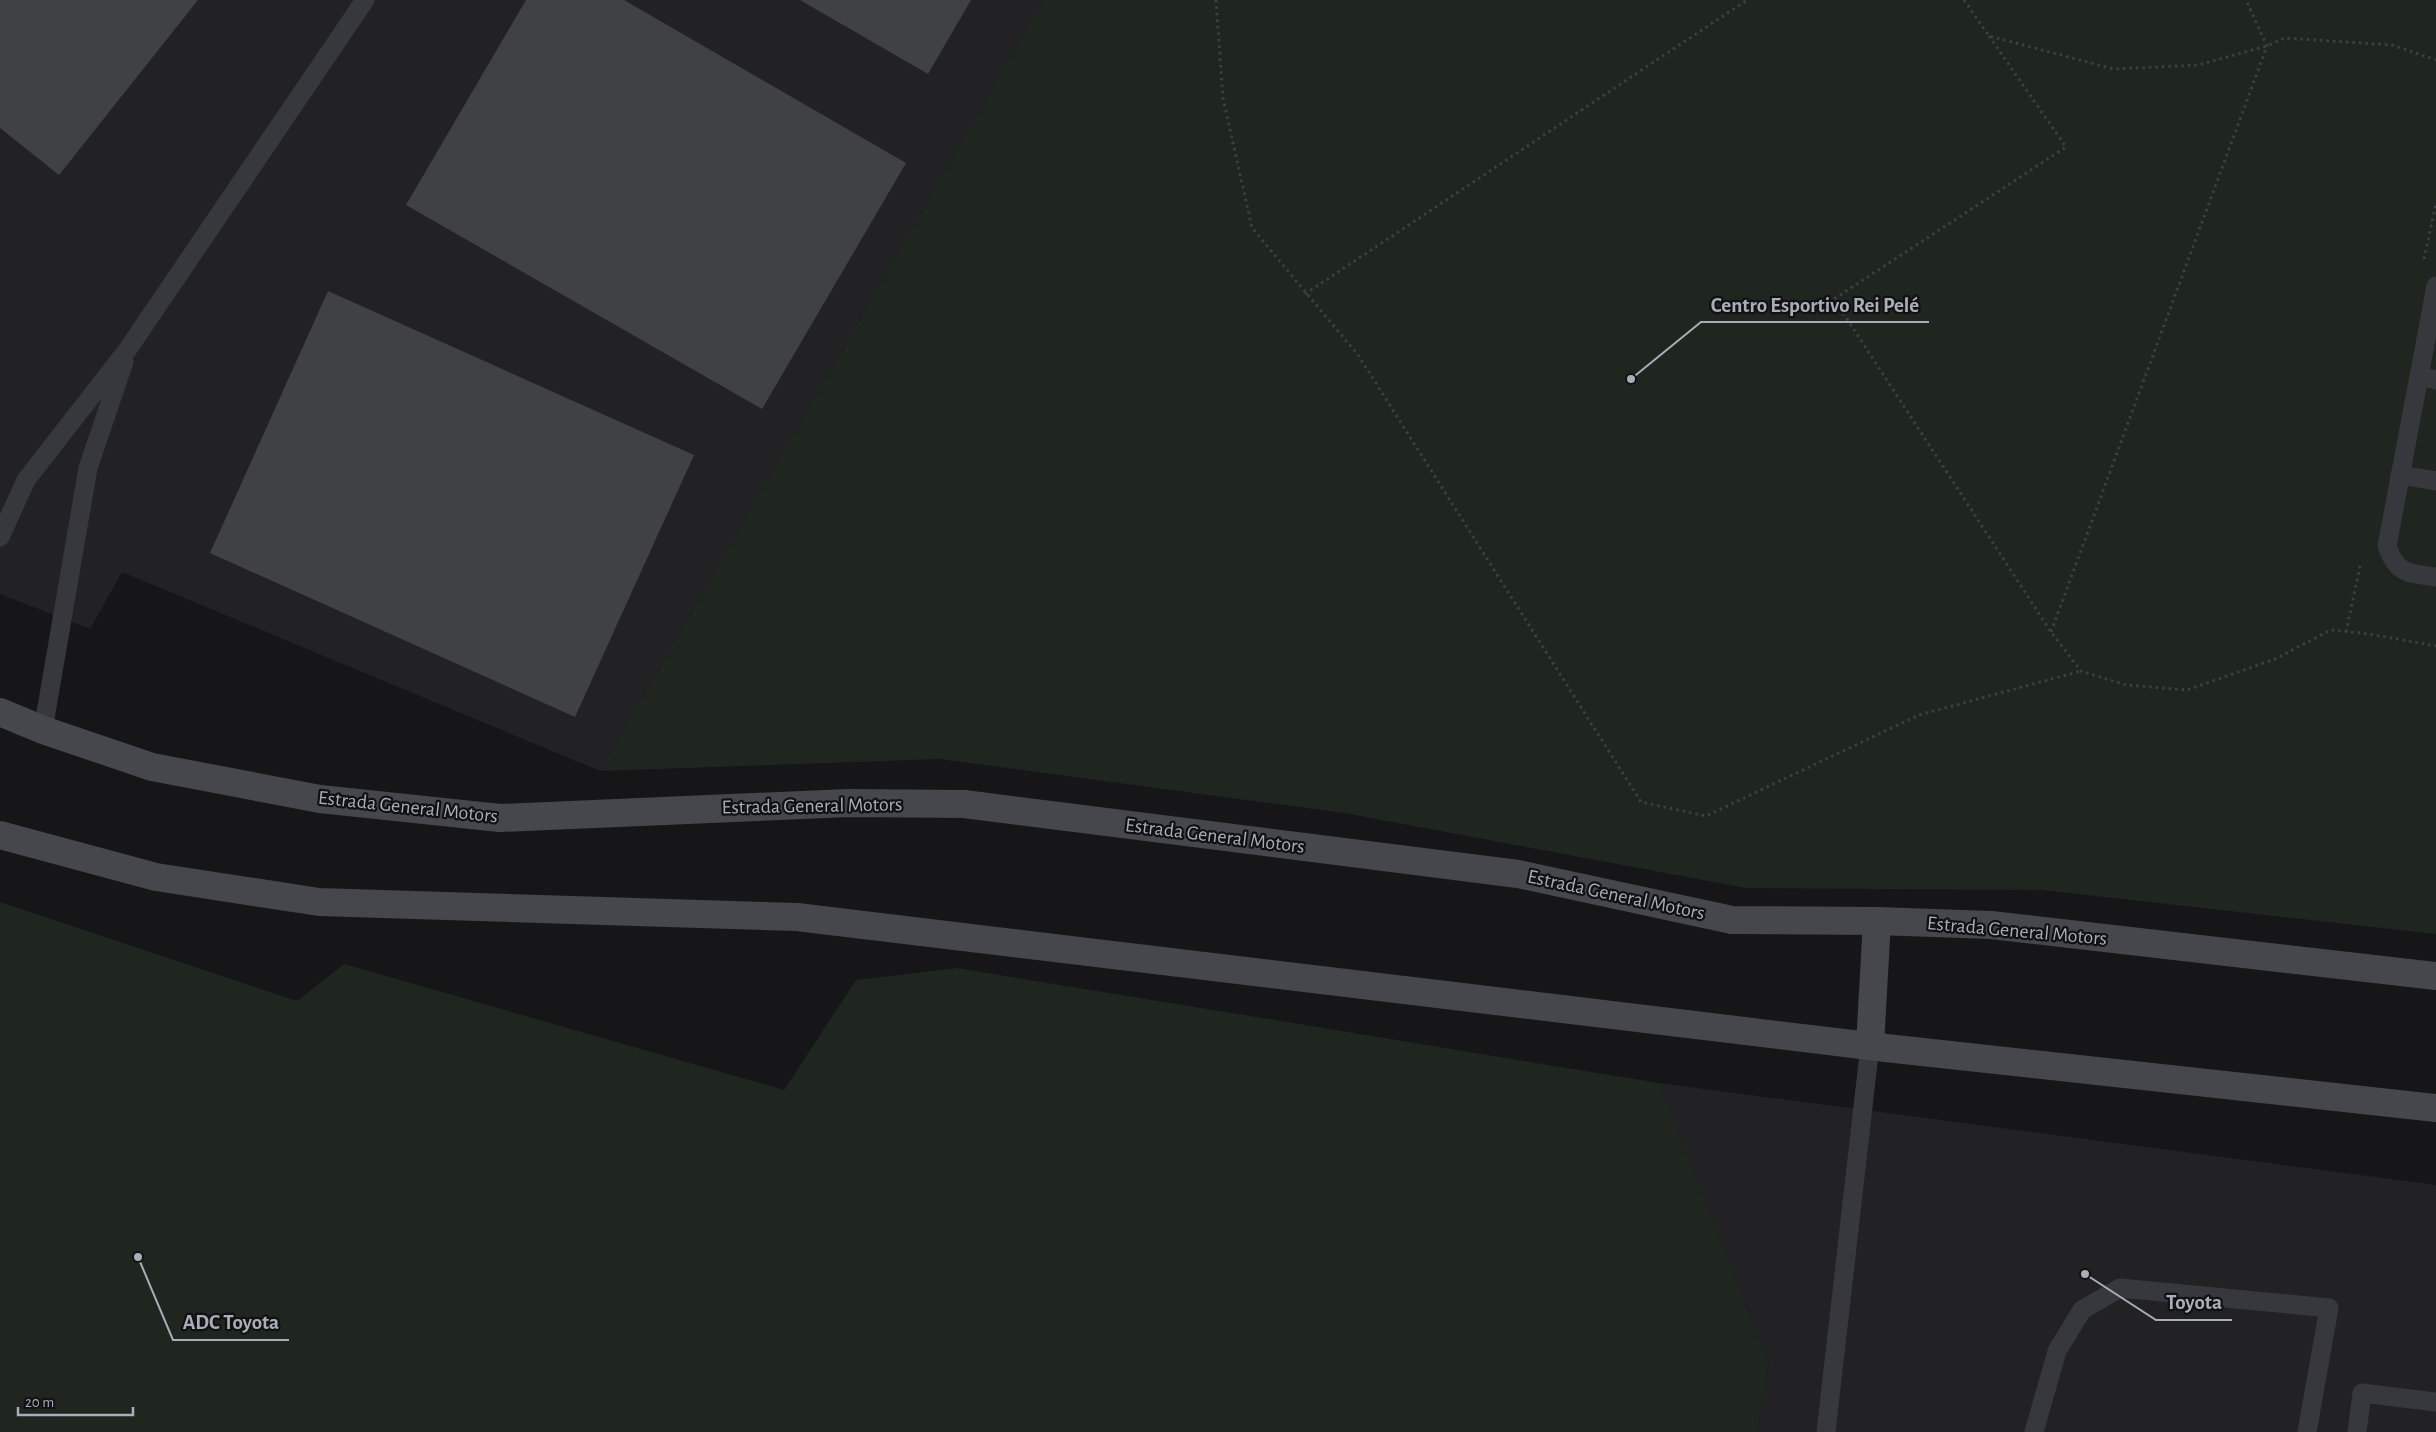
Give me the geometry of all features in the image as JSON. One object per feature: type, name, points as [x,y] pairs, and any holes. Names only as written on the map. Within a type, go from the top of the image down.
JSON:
[{"type":"main road","name":"Estrada General Motors","points":[[0,712],[43,730],[152,767],[320,799],[500,818],[848,803],[964,804],[1518,874],[1732,920],[1877,921],[1992,925],[2436,976]]},
{"type":"main road","points":[[0,836],[156,877],[319,902],[797,917],[1870,1045],[2436,1108]]},
{"type":"main road","points":[[1870,1045],[1877,921]]},
{"type":"lane","points":[[0,537],[26,480],[128,348],[365,0]]},
{"type":"lane","points":[[2436,286],[2427,378],[2400,475],[2387,546],[2393,562],[2407,572],[2436,578]]},
{"type":"lane","points":[[43,730],[88,468],[128,348]]},
{"type":"lane","points":[[2400,475],[2436,481]]},
{"type":"lane","points":[[1826,1432],[1870,1045]]},
{"type":"lane","points":[[2034,1432],[2057,1352],[2082,1310],[2120,1288],[2329,1308],[2307,1432]]},
{"type":"lane","points":[[2357,1432],[2362,1393],[2436,1402]]},
{"type":"path","points":[[1216,0],[1224,98],[1252,228],[1305,294],[1358,355],[1641,802],[1706,816],[1920,715],[2081,671],[2126,684],[2187,690],[2276,659],[2331,630],[2369,634],[2436,646]]},
{"type":"path","points":[[1305,294],[1747,0]]},
{"type":"path","points":[[1964,0],[2066,147],[1834,299],[2051,632],[2081,671]]},
{"type":"path","points":[[2051,632],[2267,46],[2246,0]]},
{"type":"path","points":[[1989,36],[2114,69],[2198,65],[2267,46],[2285,38],[2392,45],[2436,60]]},
{"type":"shaded area","points":[[0,0],[1043,0],[600,771],[122,572],[90,629],[0,594]]},
{"type":"shaded area","points":[[1043,0],[2436,0],[2436,934],[2042,890],[1746,888],[1344,813],[940,759],[600,771]]},
{"type":"shaded area","points":[[0,902],[297,1001],[344,964],[784,1090],[856,980],[957,968],[1659,1083],[1769,1364],[1757,1432],[0,1432]]},
{"type":"shaded area","points":[[1659,1083],[2436,1185],[2436,1432],[1757,1432],[1769,1364]]},
{"type":"building","points":[[0,0],[198,0],[59,175],[0,128]]},
{"type":"building","points":[[526,0],[624,0],[906,163],[762,409],[406,205]]},
{"type":"building","points":[[800,0],[971,0],[928,74]]},
{"type":"building","points":[[328,291],[694,455],[575,717],[210,553]]},
{"type":"place","name":"Centro Esportivo Rei Pelé","points":[[1631,379]]},
{"type":"place","name":"ADC Toyota","points":[[138,1257]]},
{"type":"place","name":"Toyota","points":[[2085,1274]]}]
